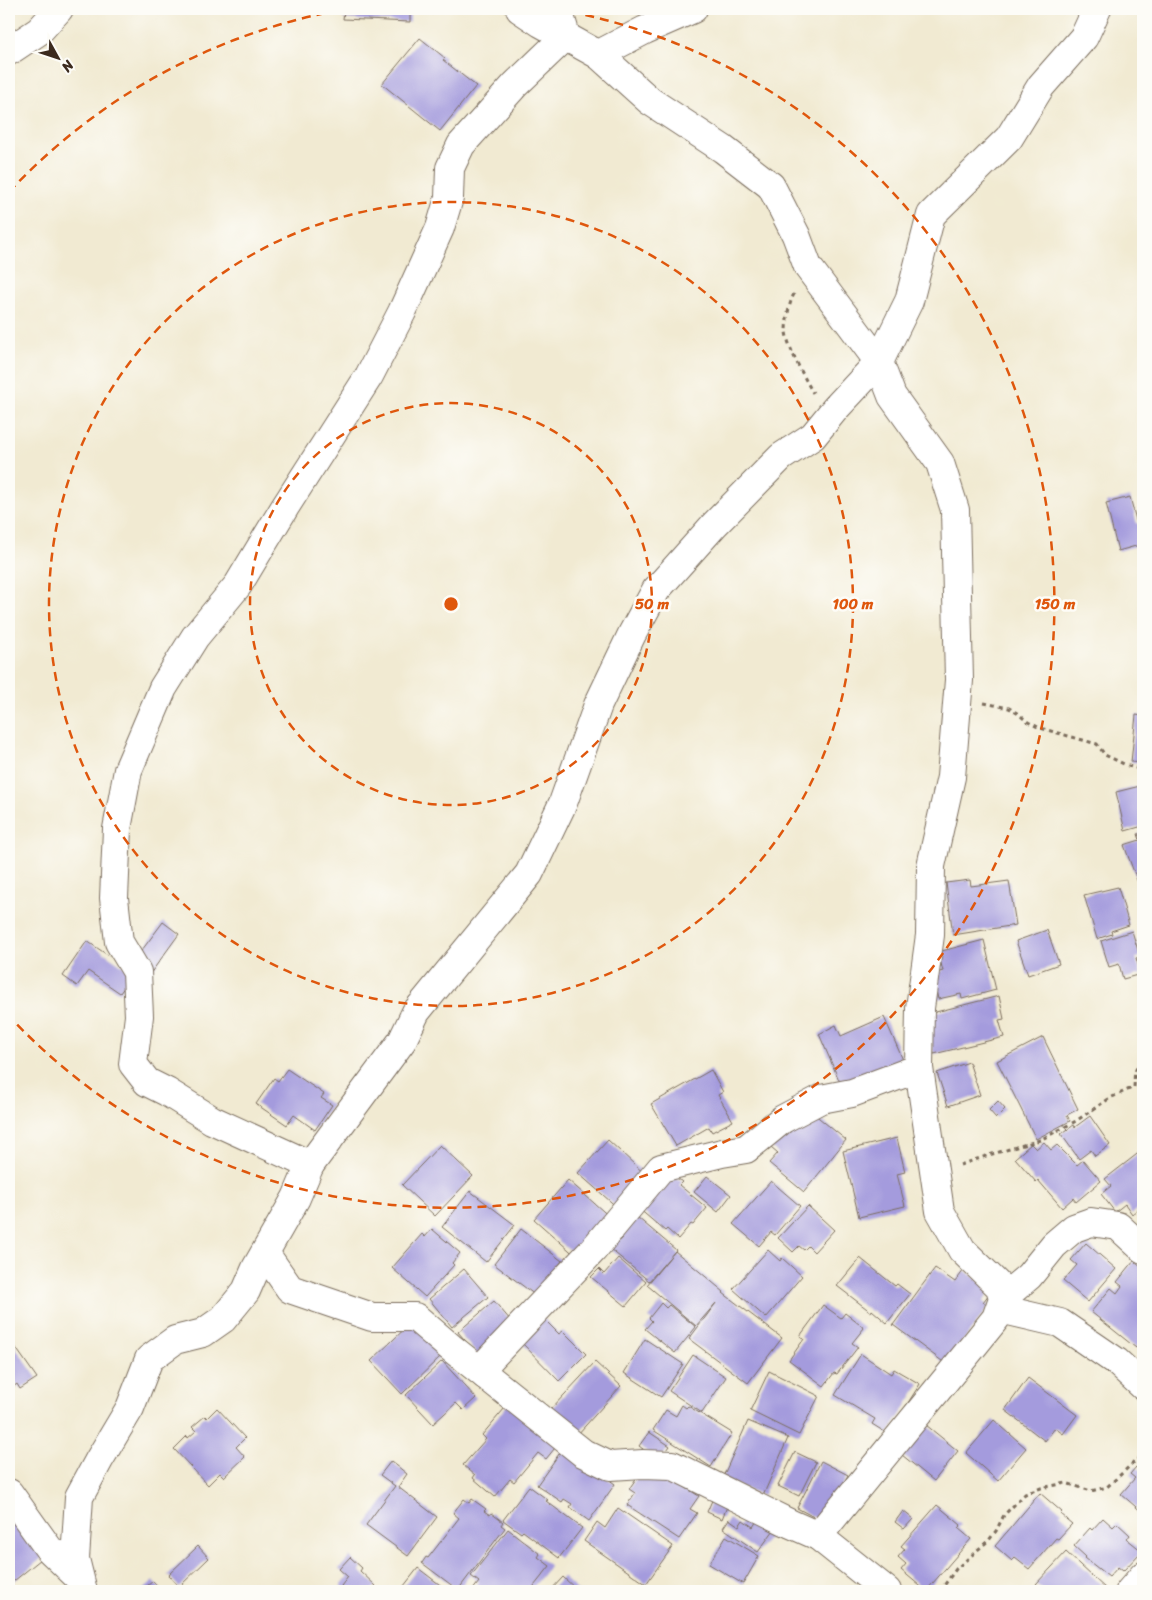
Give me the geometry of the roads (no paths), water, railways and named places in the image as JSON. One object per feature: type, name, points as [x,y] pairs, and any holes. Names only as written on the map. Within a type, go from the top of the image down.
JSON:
[{"type":"street","points":[[9,51],[39,31],[59,9]]},
{"type":"street","points":[[520,9],[598,55],[650,101],[723,149],[771,186],[796,235],[808,267],[879,362],[892,396],[940,463],[955,510],[959,680],[951,777],[931,866],[930,935],[920,1008],[919,1068],[940,1211],[962,1250],[1000,1287],[1002,1304]]},
{"type":"street","points":[[558,9],[566,36]]},
{"type":"street","points":[[598,55],[645,30],[693,9]]},
{"type":"street","points":[[81,1584],[75,1559],[79,1497],[130,1408],[150,1359],[175,1340],[204,1333],[223,1319],[246,1290],[296,1198],[310,1165],[402,1041],[416,1012],[529,874],[563,803],[598,705],[632,634],[656,590],[714,525],[781,457],[813,436],[835,409],[879,362],[909,301],[931,215],[1008,138],[1041,86],[1084,37],[1097,9]]},
{"type":"street","points":[[310,1165],[212,1120],[147,1082],[133,1064],[139,1016],[137,972],[118,942],[114,898],[117,828],[128,770],[163,688],[195,637],[238,585],[284,507],[369,376],[402,312],[440,228],[449,198],[450,168],[461,145],[515,85],[566,36]]},
{"type":"street","points":[[485,1375],[487,1362],[592,1250],[662,1168],[746,1149],[783,1119],[821,1099],[852,1093],[919,1068]]},
{"type":"street","points":[[818,1536],[996,1318],[1002,1304],[1029,1276],[1054,1245],[1074,1228],[1090,1222],[1118,1226],[1143,1248]]},
{"type":"street","points":[[265,1253],[290,1289],[372,1317],[415,1317],[583,1453],[610,1466],[672,1465],[818,1536],[887,1591]]},
{"type":"street","points":[[1002,1304],[1060,1322],[1117,1362],[1143,1386]]},
{"type":"street","points":[[9,1493],[49,1549],[81,1584]]},
{"type":"street","points":[[1130,1591],[1143,1576]]}]
